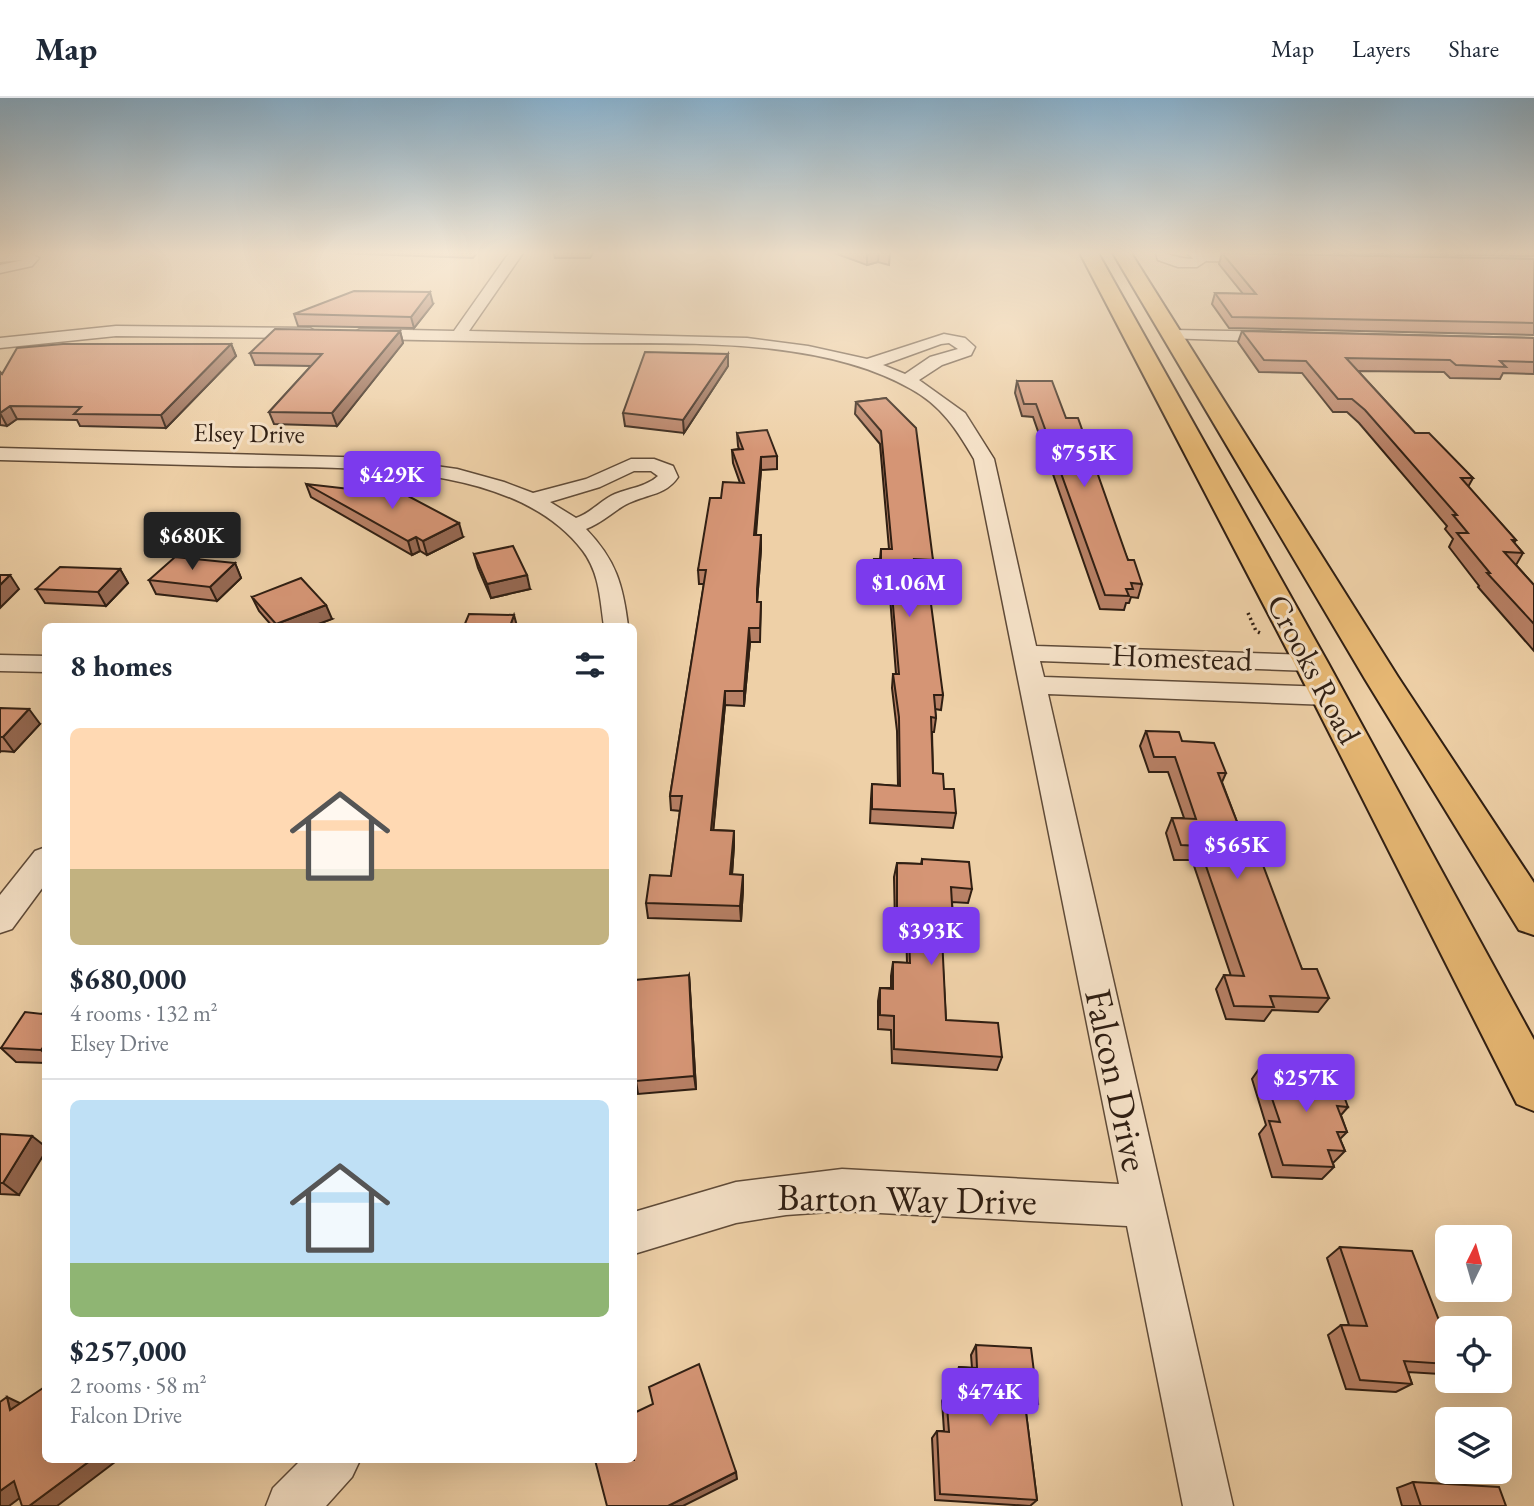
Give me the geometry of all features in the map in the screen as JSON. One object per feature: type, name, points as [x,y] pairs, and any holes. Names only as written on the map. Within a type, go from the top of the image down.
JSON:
[{"type":"main road","name":"Crooks Road","points":[[1125,319],[1522,1051],[1534,1088]]},
{"type":"main road","name":"Crooks Road","points":[[1162,319],[1382,679],[1534,919]]},
{"type":"main road","points":[[1132,331],[1148,337],[1173,336]]},
{"type":"main road","points":[[1320,679],[1342,664],[1382,679]]},
{"type":"street","points":[[458,335],[470,319]]},
{"type":"street","name":"Falcon Drive","points":[[0,343],[64,334],[127,330],[750,343],[818,352],[865,365],[906,381],[950,409],[972,433],[980,447],[1208,1506]]},
{"type":"street","points":[[1173,336],[1304,338]]},
{"type":"street","points":[[865,365],[910,352],[932,340],[950,340],[967,347],[965,352],[936,362],[906,381]]},
{"type":"street","name":"Elsey Drive","points":[[0,454],[406,466],[472,478],[533,500],[572,527],[600,558],[607,573],[615,600],[616,623]]},
{"type":"street","points":[[533,500],[553,492],[593,483],[631,465],[654,464],[666,470],[668,477],[659,486],[620,499],[596,518],[572,527]]},
{"type":"street","points":[[0,663],[42,664]]},
{"type":"street","name":"Homestead","points":[[1029,669],[1320,679]]},
{"type":"street","name":"Homestead","points":[[1029,669],[1320,679]]},
{"type":"street","points":[[0,920],[42,864]]},
{"type":"street","name":"Barton Way Drive","points":[[637,1232],[712,1206],[799,1192],[854,1191],[1144,1206]]},
{"type":"street","points":[[291,1506],[332,1463]]},
{"type":"building","points":[[1318,319],[1534,319],[1534,323]]},
{"type":"building","points":[[275,329],[400,331],[332,413],[269,412],[322,354],[250,353]]},
{"type":"building","points":[[1242,331],[1534,338],[1534,362],[1500,361],[1506,367],[1456,365],[1450,360],[1346,358],[1415,433],[1429,433],[1473,478],[1461,478],[1516,540],[1512,540],[1523,553],[1504,552],[1534,585],[1534,624],[1487,573],[1490,573],[1457,533],[1468,533],[1453,515],[1457,515],[1365,410],[1352,399],[1338,399],[1306,361],[1264,360]]},
{"type":"building","points":[[63,344],[231,344],[161,415],[74,414],[81,407],[10,406],[0,413],[0,372],[2,374],[17,348]]},
{"type":"building","points":[[645,352],[728,354],[683,420],[623,413]]},
{"type":"building","points":[[1017,381],[1052,381],[1066,418],[1078,418],[1128,560],[1134,560],[1142,584],[1131,583],[1133,589],[1126,589],[1129,596],[1105,595],[1036,404],[1024,404]]},
{"type":"building","points":[[886,398],[916,428],[933,560],[914,559],[920,604],[931,604],[943,695],[934,695],[936,718],[931,717],[933,773],[943,774],[944,789],[954,789],[956,813],[872,809],[872,784],[900,786],[899,717],[893,674],[899,674],[891,583],[876,583],[874,559],[881,559],[881,549],[892,549],[881,431],[856,402]]},
{"type":"building","points":[[767,430],[777,456],[761,457],[754,535],[761,535],[757,589],[757,602],[761,602],[760,628],[749,628],[744,691],[725,691],[711,830],[734,831],[730,874],[743,875],[740,906],[646,903],[650,875],[671,876],[682,796],[670,796],[706,570],[698,570],[710,498],[721,498],[723,482],[744,483],[732,450],[743,449],[737,433]]},
{"type":"building","points":[[306,484],[367,491],[374,485],[393,488],[459,523],[423,541],[416,537],[408,541]]},
{"type":"building","points":[[513,546],[527,575],[487,584],[474,554]]},
{"type":"building","points":[[175,557],[235,563],[210,587],[149,580]]},
{"type":"building","points":[[60,567],[120,569],[98,592],[36,589]]},
{"type":"building","points":[[0,575],[10,575],[0,585]]},
{"type":"building","points":[[301,578],[326,605],[275,623],[252,597]]},
{"type":"building","points":[[469,614],[514,615],[511,623],[465,623]]},
{"type":"building","points":[[0,708],[29,709],[3,737],[0,737]]},
{"type":"building","points":[[1146,731],[1179,732],[1182,741],[1214,743],[1226,773],[1218,773],[1239,827],[1249,828],[1302,969],[1317,969],[1329,998],[1270,996],[1274,1007],[1234,1006],[1224,975],[1244,976],[1199,846],[1181,845],[1172,818],[1196,819],[1175,757],[1154,757]]},
{"type":"building","points":[[922,859],[969,862],[972,889],[951,887],[954,938],[942,937],[946,1020],[998,1023],[1002,1057],[894,1049],[894,1016],[880,1015],[880,988],[893,989],[893,962],[910,963],[908,910],[897,910],[897,863],[922,864]]},
{"type":"building","points":[[689,975],[694,1076],[637,1081],[637,980]]},
{"type":"building","points":[[25,1012],[42,1014],[42,1049],[1,1048]]},
{"type":"building","points":[[1261,1066],[1334,1069],[1348,1107],[1337,1106],[1347,1132],[1337,1132],[1345,1151],[1328,1150],[1334,1167],[1283,1165],[1269,1121],[1280,1122]]},
{"type":"building","points":[[0,1134],[32,1136],[3,1183],[0,1183]]},
{"type":"building","points":[[1340,1247],[1412,1251],[1437,1316],[1435,1316],[1435,1363],[1404,1361],[1412,1384],[1360,1380],[1341,1325],[1367,1326]]},
{"type":"building","points":[[976,1345],[1031,1348],[1038,1404],[1025,1404],[1037,1500],[940,1494],[937,1431],[949,1432],[946,1393],[961,1393],[959,1367],[977,1368]]},
{"type":"building","points":[[699,1364],[736,1472],[668,1506],[607,1506],[596,1463],[637,1463],[637,1412],[653,1404],[649,1387]]},
{"type":"building","points":[[42,1389],[42,1463],[87,1463],[29,1506],[22,1506],[14,1481],[0,1491],[0,1402],[7,1397],[10,1410]]},
{"type":"building","points":[[1413,1482],[1499,1487],[1506,1506],[1421,1506]]}]
